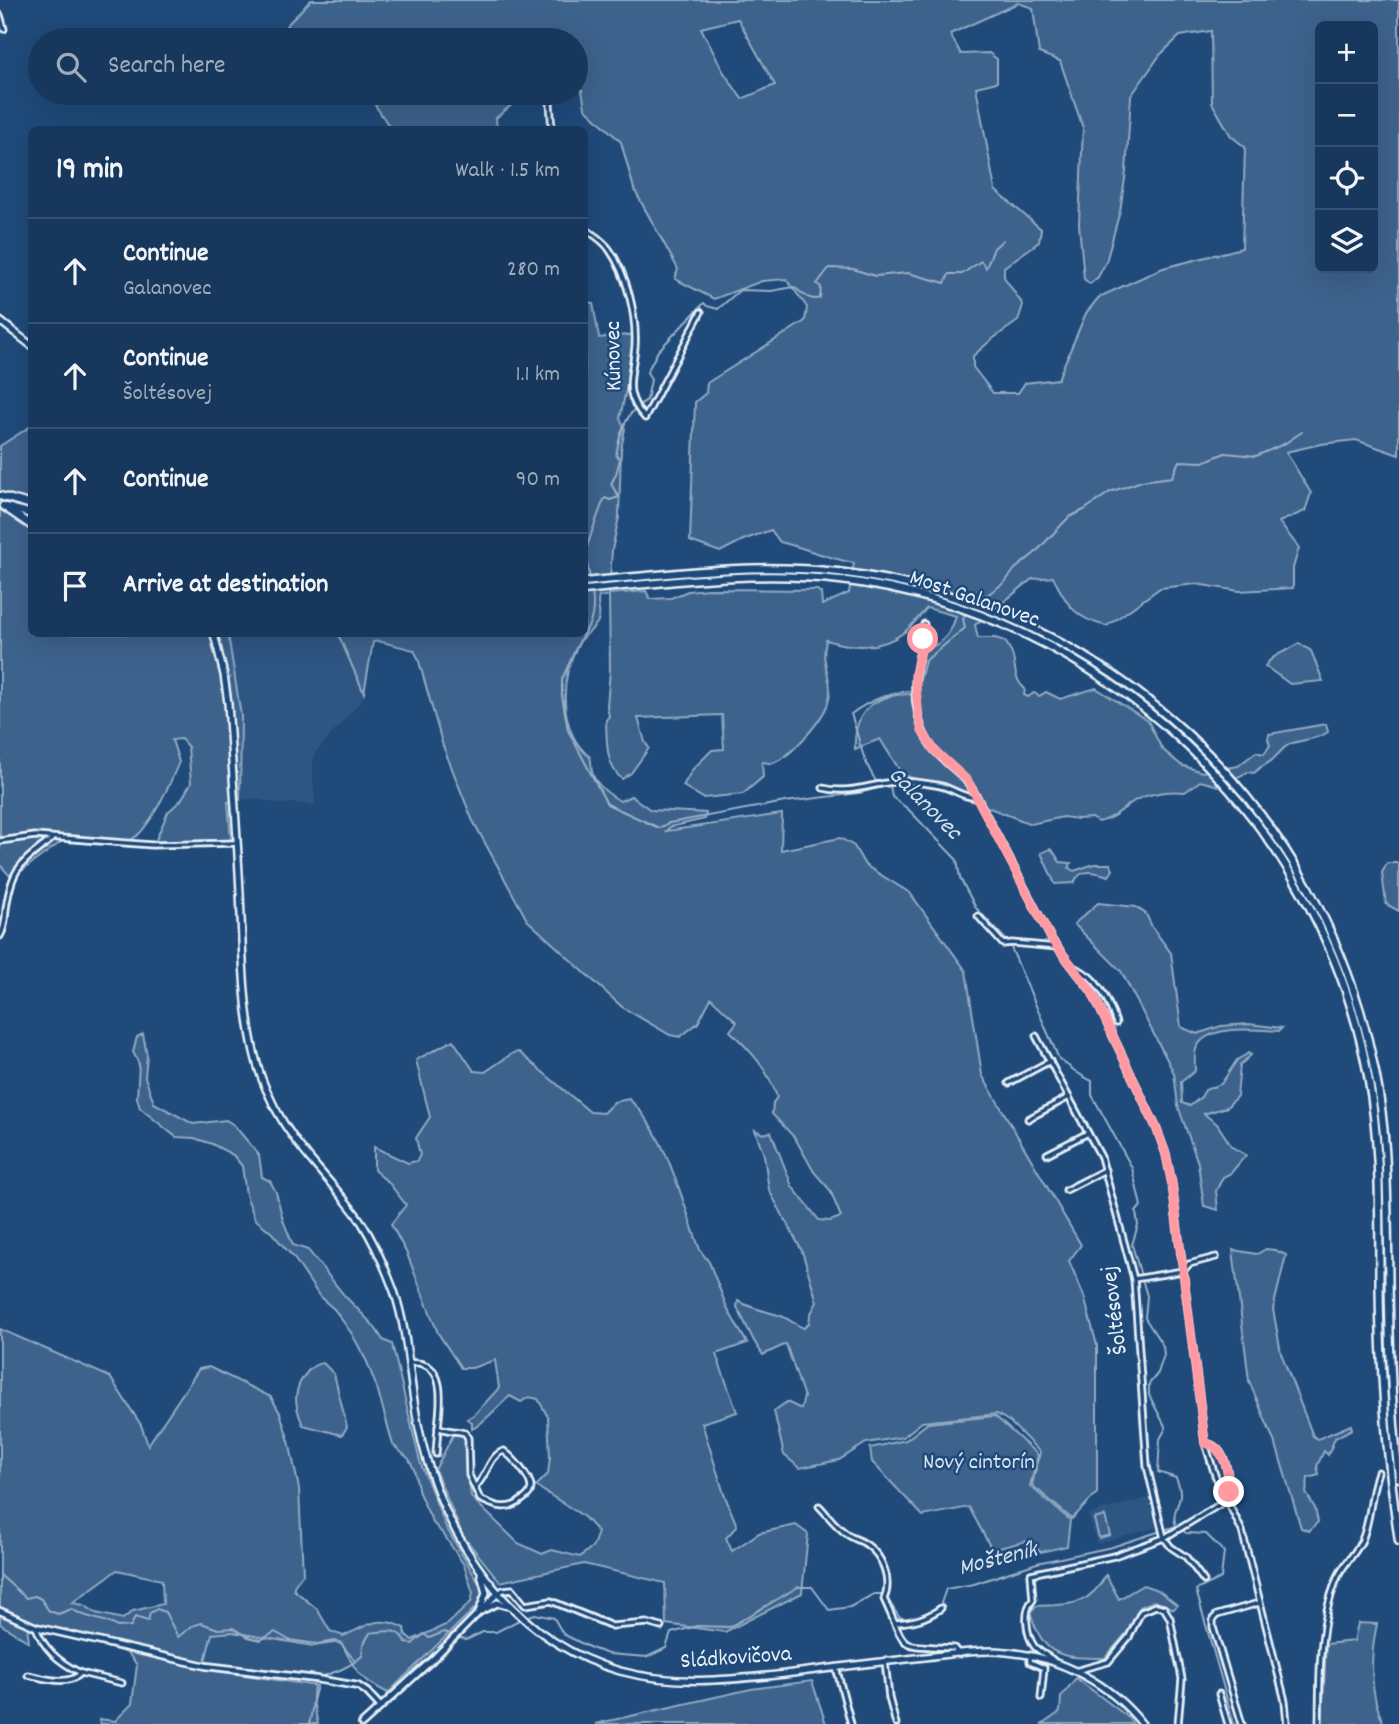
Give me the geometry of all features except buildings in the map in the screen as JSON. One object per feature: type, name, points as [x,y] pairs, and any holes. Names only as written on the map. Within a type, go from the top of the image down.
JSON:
[{"type":"highway","points":[[0,496],[28,504]]},
{"type":"highway","points":[[1,505],[28,513]]},
{"type":"highway","points":[[1,505],[28,523]]},
{"type":"highway","name":"Most Galanovec","points":[[658,578],[768,568],[815,569],[864,575],[920,588],[989,609],[1075,650],[1132,688],[1194,739],[1243,791],[1286,849],[1323,916],[1356,996],[1371,1048],[1381,1102],[1386,1160],[1391,1380],[1399,1478]]},
{"type":"highway","name":"Most Galanovec","points":[[658,578],[771,576],[861,583],[918,596],[985,617],[1020,631],[1072,658],[1119,688],[1186,743],[1234,794],[1279,854],[1317,921],[1345,988],[1363,1051],[1373,1104],[1378,1160],[1383,1393],[1399,1541]]},
{"type":"highway","points":[[588,582],[658,578]]},
{"type":"highway","points":[[588,589],[658,578]]},
{"type":"main road","points":[[0,321],[28,343]]},
{"type":"main road","name":"Sládkovičova","points":[[215,637],[228,703],[248,1012],[251,1037],[263,1083],[278,1116],[295,1141],[350,1207],[380,1256],[397,1300],[419,1430],[433,1485],[463,1546],[498,1593],[523,1618],[555,1642],[618,1671],[661,1680],[727,1680],[996,1651],[1030,1656],[1075,1671],[1119,1699],[1143,1724]]},
{"type":"main road","points":[[479,1612],[486,1593],[480,1571]]},
{"type":"main road","points":[[479,1612],[497,1603],[512,1607]]},
{"type":"street","points":[[0,15],[4,29]]},
{"type":"street","points":[[550,105],[552,126]]},
{"type":"street","name":"Kúnovec","points":[[588,231],[608,247],[626,282],[635,345],[629,379],[631,396],[645,418],[701,312]]},
{"type":"street","points":[[924,624],[915,675],[922,731],[934,750],[968,781],[1052,940],[1092,992],[1156,1127],[1166,1154],[1205,1443],[1215,1475],[1242,1531],[1285,1701],[1287,1724]]},
{"type":"street","points":[[823,788],[854,791],[877,783],[913,781],[942,786],[963,796],[977,797]]},
{"type":"street","points":[[0,841],[35,836],[152,845],[237,843]]},
{"type":"street","points":[[0,936],[4,928],[10,884],[16,871],[53,838]]},
{"type":"street","points":[[978,916],[1003,944],[1058,947]]},
{"type":"street","points":[[1073,967],[1087,974],[1108,998],[1116,1023]]},
{"type":"street","name":"Šoltésovej","points":[[1036,1036],[1101,1157],[1134,1279],[1147,1466],[1164,1538]]},
{"type":"street","points":[[1009,1083],[1050,1061]]},
{"type":"street","points":[[1028,1119],[1069,1097]]},
{"type":"street","points":[[1047,1154],[1088,1133]]},
{"type":"street","points":[[1066,1190],[1105,1170]]},
{"type":"street","name":"Šoltésovej","points":[[1134,1279],[1183,1270],[1189,1264],[1216,1257]]},
{"type":"street","points":[[408,1364],[420,1363],[432,1370],[440,1383],[436,1454]]},
{"type":"street","points":[[438,1427],[444,1431],[465,1433],[469,1446],[469,1475],[480,1499],[502,1508],[519,1503],[528,1495],[531,1487],[526,1476],[504,1451],[496,1455],[483,1481],[475,1487]]},
{"type":"street","points":[[1205,1443],[1215,1446],[1223,1457],[1229,1483],[1227,1500]]},
{"type":"street","points":[[1319,1724],[1320,1654],[1325,1613],[1344,1564],[1362,1539],[1378,1472]]},
{"type":"street","points":[[1056,1663],[1034,1646],[1028,1627],[1027,1612],[1029,1603],[1033,1600],[1031,1574],[1114,1556],[1164,1538],[1227,1500]]},
{"type":"street","name":"Sládkovičova","points":[[819,1506],[847,1534],[865,1543],[883,1564],[888,1586],[884,1599],[905,1644],[913,1647],[954,1648],[959,1654]]},
{"type":"street","points":[[1164,1538],[1171,1547],[1186,1557],[1204,1581]]},
{"type":"street","name":"Sládkovičova","points":[[498,1593],[512,1589],[525,1605],[551,1601],[612,1626],[647,1623],[661,1628]]},
{"type":"street","points":[[362,1724],[432,1660],[498,1593]]},
{"type":"street","points":[[1242,1724],[1213,1627],[1213,1619],[1217,1615],[1260,1603]]},
{"type":"street","points":[[1075,1671],[1108,1661],[1129,1637],[1141,1612],[1156,1606],[1164,1608],[1170,1618],[1182,1679],[1178,1724]]},
{"type":"street","points":[[895,1623],[911,1622],[929,1616],[941,1608]]},
{"type":"street","points":[[0,1611],[36,1627],[206,1666],[358,1686],[380,1706]]},
{"type":"street","points":[[36,1627],[51,1653],[61,1662],[81,1673],[122,1684]]},
{"type":"street","points":[[1030,1656],[1030,1662],[1044,1668],[1041,1698]]},
{"type":"street","points":[[885,1661],[889,1698],[896,1724]]},
{"type":"street","points":[[836,1667],[851,1724]]},
{"type":"street","points":[[28,1675],[72,1681],[81,1673]]},
{"type":"street","points":[[1219,1694],[1228,1724]]},
{"type":"shaded area","points":[[228,637],[339,637],[364,693],[361,701],[315,753],[312,770],[315,802],[312,805],[280,804],[253,798],[240,800],[241,716]]},
{"type":"shaded area","points":[[1149,1498],[1156,1527],[1097,1544],[1088,1514]]},
{"type":"shaded area","points":[[232,1632],[313,1646],[342,1642],[352,1662],[337,1671],[314,1677],[204,1664],[212,1634]]},
{"type":"green space","points":[[311,0],[1399,0],[1399,455],[1356,440],[1286,452],[1311,493],[1305,511],[1279,522],[1299,548],[1293,568],[1293,588],[1239,591],[1196,584],[1160,588],[1107,626],[1087,619],[1073,609],[1053,577],[1032,579],[975,625],[978,638],[1005,641],[1012,655],[1017,678],[1025,689],[1024,695],[1028,697],[1034,693],[1039,696],[1046,692],[1060,699],[1096,688],[1148,721],[1162,749],[1181,765],[1202,772],[1238,766],[1256,752],[1264,754],[1270,745],[1269,734],[1326,724],[1328,732],[1290,744],[1254,773],[1248,772],[1219,786],[1200,781],[1185,792],[1162,792],[1147,796],[1098,822],[1092,818],[1063,817],[1031,824],[902,774],[880,739],[855,749],[855,735],[862,714],[877,701],[887,697],[912,694],[925,650],[941,641],[952,628],[956,616],[927,608],[906,631],[894,639],[876,645],[845,645],[826,640],[824,656],[830,694],[822,716],[789,753],[772,763],[762,762],[763,777],[743,794],[703,798],[683,786],[692,770],[712,750],[724,749],[722,715],[638,718],[649,748],[631,773],[622,779],[612,767],[608,752],[606,720],[609,716],[609,595],[599,597],[598,622],[588,633],[588,302],[593,303],[599,338],[638,334],[620,418],[625,429],[621,449],[619,517],[612,550],[609,594],[646,591],[650,599],[671,598],[688,591],[708,589],[817,590],[821,593],[822,605],[849,593],[854,563],[780,542],[771,530],[720,552],[690,541],[695,402],[706,393],[707,383],[805,321],[807,307],[786,279],[762,281],[714,299],[675,279],[678,269],[634,189],[621,142],[585,108],[584,105],[588,105],[588,28],[286,26]],"holes":[[[1018,3],[1033,8],[1039,53],[1060,61],[1083,128],[1079,224],[1084,279],[1090,284],[1098,277],[1106,262],[1120,211],[1126,172],[1131,96],[1160,55],[1180,36],[1211,31],[1212,103],[1231,136],[1245,147],[1242,248],[1163,268],[1099,297],[1086,313],[1058,379],[1025,383],[1018,393],[993,393],[973,367],[973,356],[1018,321],[1023,305],[1004,277],[1004,267],[1039,242],[1041,229],[995,190],[976,87],[997,82],[997,59],[989,53],[961,54],[950,34]],[[738,19],[775,85],[742,99],[723,71],[701,28]]]},
{"type":"green space","points":[[375,105],[512,105],[496,118],[497,126],[389,126]]},
{"type":"green space","points":[[28,428],[28,637],[228,637],[241,716],[240,800],[228,802],[231,840],[155,842],[168,812],[181,800],[191,783],[188,747],[181,739],[172,740],[179,762],[171,781],[159,806],[137,836],[130,840],[117,841],[69,836],[12,878],[0,865],[0,446]]},
{"type":"green space","points":[[339,637],[585,637],[572,656],[568,671],[565,687],[567,718],[572,733],[590,757],[595,779],[608,793],[620,801],[631,796],[651,810],[706,813],[705,819],[670,827],[666,831],[782,814],[781,850],[840,838],[854,846],[865,865],[910,893],[966,971],[982,1075],[1081,1245],[1069,1261],[1084,1296],[1097,1346],[1097,1493],[1072,1519],[1032,1485],[1040,1452],[1010,1422],[997,1414],[922,1422],[903,1437],[866,1443],[839,1460],[800,1468],[784,1455],[774,1411],[787,1402],[801,1409],[804,1397],[786,1344],[763,1355],[737,1307],[738,1301],[781,1316],[804,1328],[809,1323],[817,1302],[802,1251],[769,1190],[764,1155],[755,1130],[763,1134],[771,1132],[792,1186],[819,1220],[830,1221],[841,1217],[830,1190],[814,1172],[795,1138],[772,1114],[773,1103],[777,1097],[758,1061],[730,1031],[737,1022],[711,998],[698,1023],[680,1037],[670,1035],[622,1007],[527,920],[472,819],[443,746],[414,650],[373,642],[364,693]]},
{"type":"green space","points":[[1299,643],[1311,651],[1323,681],[1290,684],[1265,666],[1272,658]]},
{"type":"green space","points":[[1050,849],[1060,862],[1071,863],[1069,868],[1074,871],[1094,864],[1110,864],[1113,870],[1109,876],[1089,872],[1080,875],[1074,883],[1055,884],[1041,853]]},
{"type":"green space","points":[[1387,863],[1399,863],[1399,911],[1386,904],[1382,873]]},
{"type":"green space","points":[[1098,903],[1136,907],[1146,914],[1171,953],[1181,1027],[1197,1034],[1221,1026],[1249,1024],[1282,1028],[1279,1031],[1233,1030],[1210,1035],[1196,1049],[1195,1071],[1181,1082],[1182,1103],[1190,1106],[1205,1090],[1221,1084],[1237,1060],[1249,1053],[1251,1055],[1240,1065],[1237,1096],[1227,1107],[1204,1114],[1217,1124],[1232,1147],[1246,1155],[1231,1173],[1223,1177],[1216,1191],[1218,1210],[1204,1206],[1198,1163],[1178,1106],[1174,1073],[1121,971],[1074,924]]},
{"type":"green space","points":[[143,1034],[147,1055],[145,1077],[154,1103],[193,1124],[226,1120],[234,1125],[259,1155],[262,1177],[270,1181],[276,1192],[293,1245],[308,1250],[383,1340],[392,1344],[420,1462],[446,1527],[480,1585],[480,1603],[388,1693],[358,1673],[341,1642],[313,1646],[232,1632],[212,1634],[203,1669],[317,1686],[313,1701],[318,1724],[101,1724],[99,1719],[115,1721],[132,1704],[137,1665],[128,1653],[27,1626],[29,1642],[0,1624],[0,1329],[110,1377],[141,1425],[148,1445],[199,1369],[209,1367],[271,1397],[280,1413],[289,1441],[299,1489],[303,1574],[294,1590],[317,1609],[330,1631],[343,1636],[373,1623],[387,1622],[405,1628],[405,1634],[412,1640],[448,1624],[471,1602],[473,1593],[464,1565],[433,1523],[419,1493],[409,1459],[393,1445],[378,1391],[352,1334],[334,1309],[320,1297],[294,1258],[271,1232],[255,1219],[246,1195],[242,1166],[233,1155],[194,1138],[176,1137],[140,1108],[137,1098],[139,1064],[133,1052],[137,1037]],"holes":[[[117,1570],[162,1580],[163,1604],[133,1611],[123,1619],[96,1613],[84,1605],[72,1603]]]},
{"type":"green space","points":[[453,1040],[474,1071],[485,1072],[513,1053],[519,1052],[590,1112],[603,1113],[614,1102],[629,1099],[654,1130],[672,1169],[700,1250],[709,1262],[728,1310],[747,1343],[716,1354],[737,1412],[702,1423],[737,1526],[726,1538],[732,1551],[759,1533],[796,1525],[808,1534],[802,1593],[725,1632],[666,1624],[665,1583],[584,1564],[500,1582],[463,1536],[435,1470],[453,1435],[462,1433],[465,1439],[471,1497],[518,1543],[542,1554],[552,1550],[580,1557],[593,1546],[598,1532],[583,1516],[536,1486],[548,1474],[550,1457],[548,1417],[538,1399],[529,1397],[521,1402],[510,1396],[472,1429],[472,1422],[467,1419],[499,1388],[495,1360],[472,1368],[461,1368],[438,1333],[407,1254],[391,1224],[406,1205],[389,1183],[374,1170],[374,1147],[408,1163],[417,1161],[420,1155],[416,1138],[430,1117],[416,1060]]},
{"type":"green space","points":[[1266,1249],[1286,1255],[1273,1309],[1281,1353],[1313,1436],[1318,1439],[1351,1425],[1352,1429],[1335,1438],[1328,1455],[1324,1451],[1317,1466],[1319,1475],[1308,1478],[1306,1493],[1315,1508],[1318,1522],[1309,1531],[1301,1528],[1277,1448],[1249,1381],[1233,1250],[1257,1254]]},
{"type":"green space","points":[[323,1363],[334,1374],[347,1427],[342,1435],[303,1425],[298,1411],[296,1397],[299,1384],[310,1369]]},
{"type":"green space","name":"Nový cintorín","points":[[995,1416],[1038,1455],[1030,1486],[1070,1520],[1067,1546],[1041,1552],[1026,1541],[992,1550],[969,1507],[923,1516],[872,1462],[870,1448],[906,1440],[928,1423]]},
{"type":"green space","points":[[1105,1516],[1110,1535],[1099,1538],[1094,1519]]},
{"type":"green space","points":[[1106,1575],[1119,1599],[1143,1585],[1158,1590],[1177,1605],[1174,1609],[1154,1601],[1140,1607],[1129,1630],[1105,1658],[1066,1656],[1048,1647],[1041,1639],[1030,1612],[1036,1606],[1068,1604],[1085,1599]]},
{"type":"green space","points":[[1358,1623],[1377,1624],[1372,1675],[1379,1713],[1384,1724],[1322,1724],[1326,1644],[1354,1641]]},
{"type":"green space","points":[[1076,1678],[1129,1718],[1133,1724],[1043,1724],[1060,1712],[1061,1697]]},
{"type":"green space","points":[[812,1681],[826,1724],[595,1724],[751,1689]]},
{"type":"waterway","points":[[588,545],[605,498],[610,500],[619,497],[611,484],[620,459],[616,455],[622,430],[629,416],[647,400],[651,380],[647,372],[658,351],[704,303],[718,309],[740,290],[771,291],[794,287],[809,298],[820,298],[821,287],[817,284],[829,268],[853,269],[875,276],[908,273],[945,283],[949,274],[962,274],[981,261],[986,268],[994,248],[1003,240]]},
{"type":"waterway","name":"Galanovec","points":[[976,603],[1005,582],[1069,517],[1110,492],[1142,481],[1172,477],[1179,461],[1203,462],[1225,453],[1256,456],[1284,444],[1302,432]]},
{"type":"waterway","points":[[588,567],[590,579]]},
{"type":"waterway","points":[[588,626],[593,607],[592,592]]},
{"type":"waterway","name":"Galanovec","points":[[881,783],[876,781],[867,764],[851,714],[882,697],[917,691],[925,661],[965,628],[965,615]]},
{"type":"waterway","points":[[582,637],[562,679],[562,696],[568,730],[607,804],[659,828],[669,823],[785,802],[859,793],[887,786]]},
{"type":"waterway","name":"Galanovec","points":[[887,784],[890,785],[892,797],[908,809],[957,860],[960,878],[976,908],[1009,943],[1059,1059],[1092,1081],[1092,1095],[1132,1168],[1141,1206],[1136,1212],[1138,1225],[1132,1245],[1147,1296],[1145,1318],[1163,1346],[1164,1355],[1158,1373],[1149,1384],[1149,1395],[1166,1428],[1160,1439],[1158,1472],[1176,1478],[1180,1494],[1174,1519],[1176,1526]]},
{"type":"waterway","name":"Mošteník","points":[[887,1598],[899,1617],[908,1620],[927,1615],[940,1606],[946,1589],[974,1584],[1037,1563],[1112,1547],[1176,1526],[1186,1533],[1206,1534],[1224,1552],[1221,1578],[1196,1590],[1234,1724]]},
{"type":"waterway","name":"Mošteník","points":[[0,1575],[26,1598],[35,1596],[41,1599],[49,1611],[58,1614],[72,1609],[117,1627],[131,1626],[135,1617],[148,1621],[150,1613],[157,1609],[165,1612],[178,1637],[192,1626],[201,1623],[218,1629],[233,1628],[248,1637],[261,1640],[275,1632],[289,1640],[317,1644],[336,1641],[355,1661]]},
{"type":"waterway","name":"Mošteník","points":[[526,1617],[535,1614],[554,1618],[563,1634],[608,1654],[647,1657],[666,1648],[671,1633],[697,1626],[730,1627],[798,1587],[812,1587],[829,1610],[850,1607],[874,1594],[883,1594]]},
{"type":"waterway","name":"Mošteník","points":[[320,1677],[342,1669],[362,1656],[363,1645],[370,1633],[396,1632],[406,1643],[412,1644],[424,1634],[429,1638],[444,1632],[466,1640],[483,1632],[496,1632],[521,1619]]},
{"type":"waterway","points":[[309,1724],[315,1679]]},
{"type":"route","points":[[923,639],[915,675],[922,731],[934,750],[968,781],[1052,940],[1092,992],[1156,1127],[1166,1154],[1205,1443],[1215,1446],[1223,1457],[1229,1492]]}]
